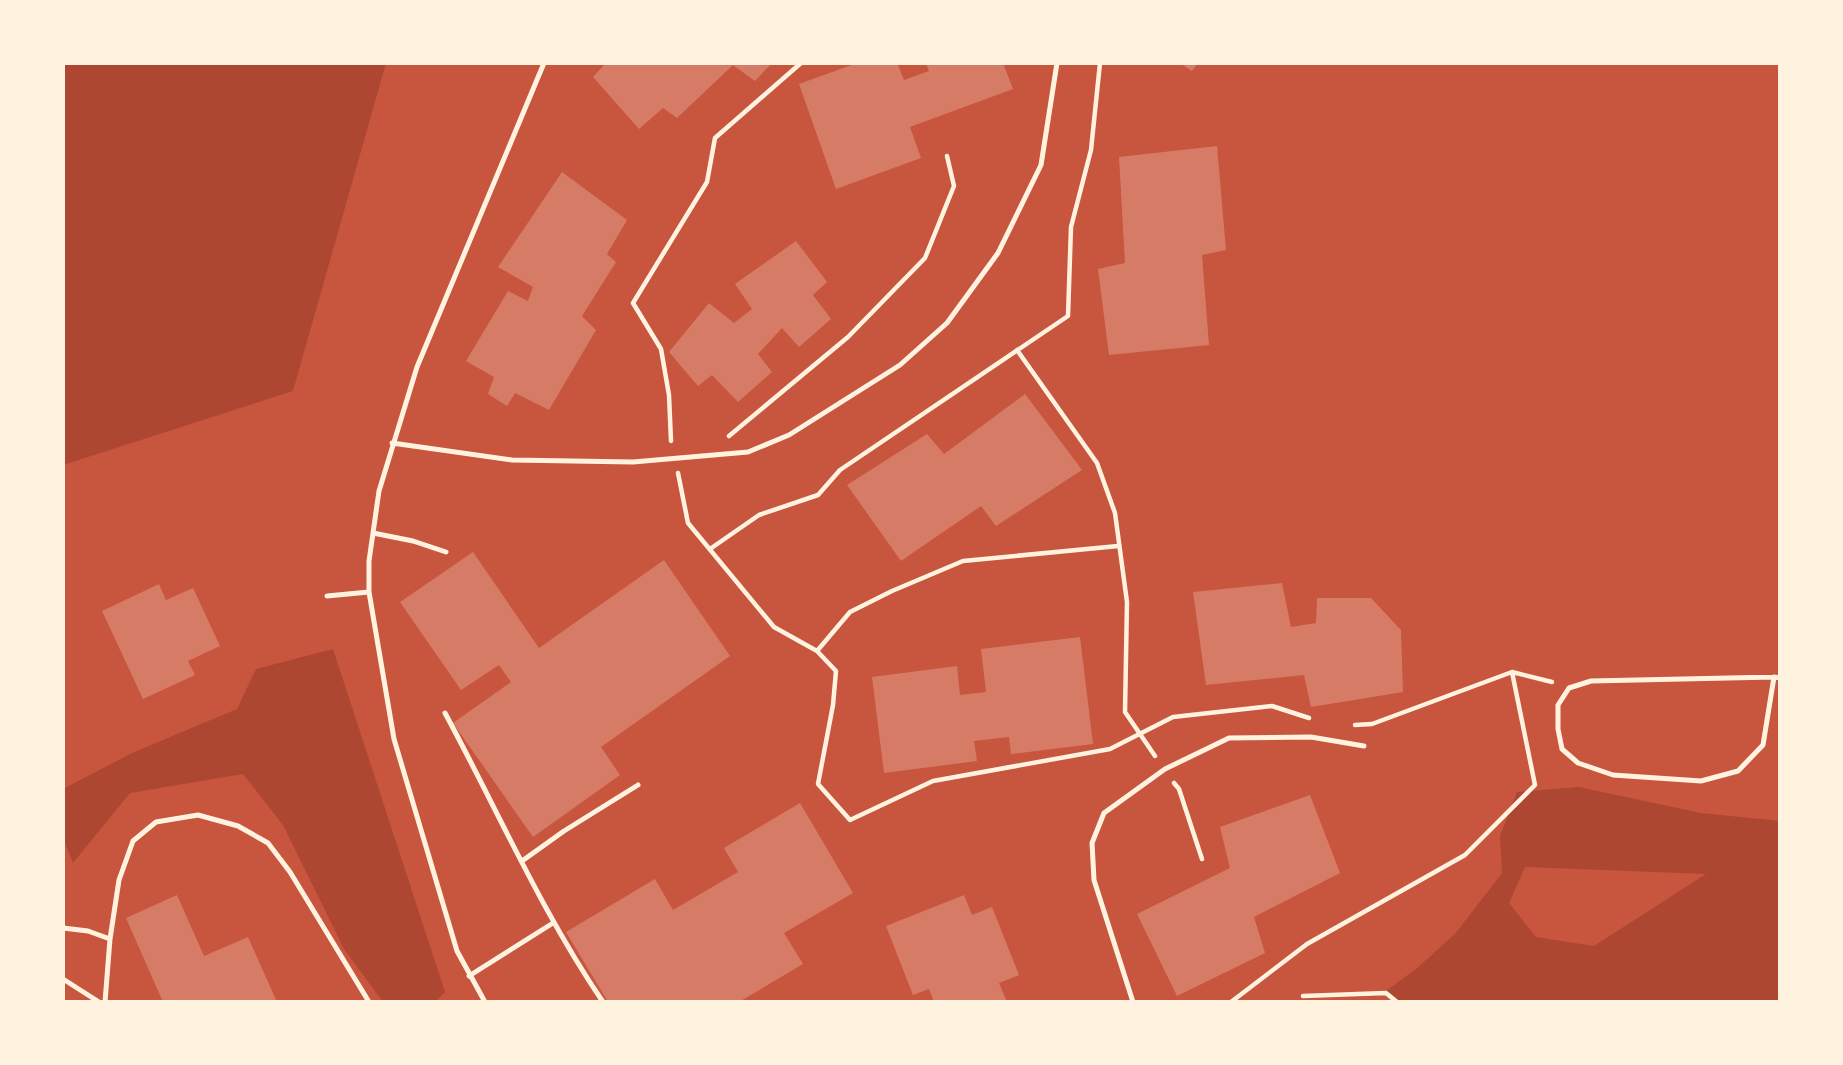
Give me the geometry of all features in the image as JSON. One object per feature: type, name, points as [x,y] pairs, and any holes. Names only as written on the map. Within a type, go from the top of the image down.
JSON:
[{"type":"lane","points":[[485,1002],[457,951],[394,739],[369,592],[379,491],[416,367],[544,63]]},
{"type":"lane","points":[[392,443],[512,460],[633,462],[748,452],[789,435],[900,365],[947,323],[998,253],[1041,165],[1058,63]]},
{"type":"lane","points":[[373,533],[413,541],[446,552]]},
{"type":"lane","points":[[327,596],[369,592]]},
{"type":"lane","points":[[1777,677],[1763,744],[1738,771],[1701,781],[1613,775],[1578,763],[1562,749],[1558,729],[1558,705],[1569,688],[1591,681],[1777,677]]},
{"type":"lane","points":[[445,713],[553,923],[603,1002]]},
{"type":"lane","points":[[1133,1002],[1094,880],[1093,843],[1104,813],[1165,769],[1229,738],[1311,737],[1364,746]]},
{"type":"lane","points":[[522,861],[638,785]]},
{"type":"lane","points":[[105,1002],[110,939],[119,880],[133,841],[156,822],[198,815],[238,826],[268,843],[290,872],[369,1002]]},
{"type":"lane","points":[[470,976],[553,923]]},
{"type":"lane","points":[[63,928],[88,931],[110,939]]},
{"type":"lane","points":[[63,979],[99,1002]]},
{"type":"path","points":[[801,63],[715,138],[707,182],[633,303],[661,349],[669,395],[671,450],[688,523],[774,627],[817,651],[835,671],[833,705],[818,784],[850,820],[933,781],[1110,749],[1173,717],[1272,706],[1310,718]]},
{"type":"path","points":[[710,549],[759,515],[818,495],[840,470],[1068,316],[1071,227],[1091,150],[1100,63]]},
{"type":"path","points":[[728,437],[848,337],[925,258],[954,186],[947,156]]},
{"type":"path","points":[[1017,350],[1097,463],[1115,513],[1127,602],[1125,712],[1151,751]]},
{"type":"path","points":[[817,651],[850,612],[891,591],[963,561],[1118,546]]},
{"type":"path","points":[[1231,1002],[1307,944],[1465,855],[1535,785],[1512,672]]},
{"type":"path","points":[[1347,725],[1372,724],[1512,672],[1538,677],[1569,688]]},
{"type":"path","points":[[1179,789],[1202,859]]},
{"type":"path","points":[[1303,996],[1386,993],[1397,1002]]},
{"type":"shaded area","points":[[63,63],[386,63],[293,391],[63,465]]},
{"type":"shaded area","points":[[333,649],[445,992],[435,1002],[383,1002],[344,949],[283,825],[243,774],[130,793],[73,863],[63,838],[63,789],[132,753],[237,709],[256,669]]},
{"type":"shaded area","points":[[1579,787],[1701,813],[1780,821],[1780,1002],[1392,1002],[1386,991],[1416,969],[1455,934],[1502,873],[1500,836],[1517,792]],"holes":[[[1525,867],[1706,874],[1594,946],[1536,937],[1509,903]]]},
{"type":"building","points":[[606,63],[772,63],[755,81],[733,65],[677,118],[663,108],[639,129],[593,77]]},
{"type":"building","points":[[857,63],[897,63],[904,80],[929,71],[926,63],[1003,63],[1013,89],[910,127],[921,158],[836,189],[799,84]]},
{"type":"building","points":[[1180,63],[1198,63],[1192,71]]},
{"type":"building","points":[[1217,146],[1226,250],[1202,255],[1209,345],[1109,355],[1098,269],[1125,263],[1119,157]]},
{"type":"building","points":[[562,172],[627,220],[607,254],[616,262],[582,316],[596,330],[549,410],[515,393],[507,406],[488,394],[494,377],[466,361],[508,291],[528,301],[533,287],[498,267]]},
{"type":"building","points":[[796,241],[827,282],[813,295],[831,319],[799,347],[782,328],[758,354],[772,372],[738,402],[712,375],[698,386],[669,352],[709,303],[734,323],[752,309],[735,284]]},
{"type":"building","points":[[1025,394],[1082,470],[996,526],[981,506],[901,561],[847,485],[927,434],[944,454]]},
{"type":"building","points":[[473,552],[539,648],[664,560],[730,656],[601,747],[620,775],[533,837],[453,723],[511,682],[499,665],[461,690],[400,602]]},
{"type":"building","points":[[1282,583],[1291,627],[1316,623],[1317,598],[1371,598],[1401,630],[1403,692],[1311,707],[1304,675],[1206,685],[1193,592]]},
{"type":"building","points":[[159,584],[166,600],[193,588],[220,646],[188,661],[195,675],[143,699],[102,611]]},
{"type":"building","points":[[1080,637],[1093,744],[1011,754],[1009,737],[974,741],[977,761],[884,773],[872,677],[957,666],[960,695],[986,692],[981,649]]},
{"type":"building","points":[[1310,795],[1340,873],[1254,917],[1265,953],[1177,996],[1137,914],[1230,868],[1220,827]]},
{"type":"building","points":[[800,803],[853,893],[784,933],[803,964],[739,1002],[608,1002],[566,932],[655,879],[673,910],[738,872],[724,848]]},
{"type":"building","points":[[177,895],[204,956],[248,937],[277,1002],[163,1002],[126,918]]},
{"type":"building","points":[[964,895],[972,915],[992,907],[1019,975],[999,983],[1007,1002],[934,1002],[929,989],[913,995],[886,926]]}]
